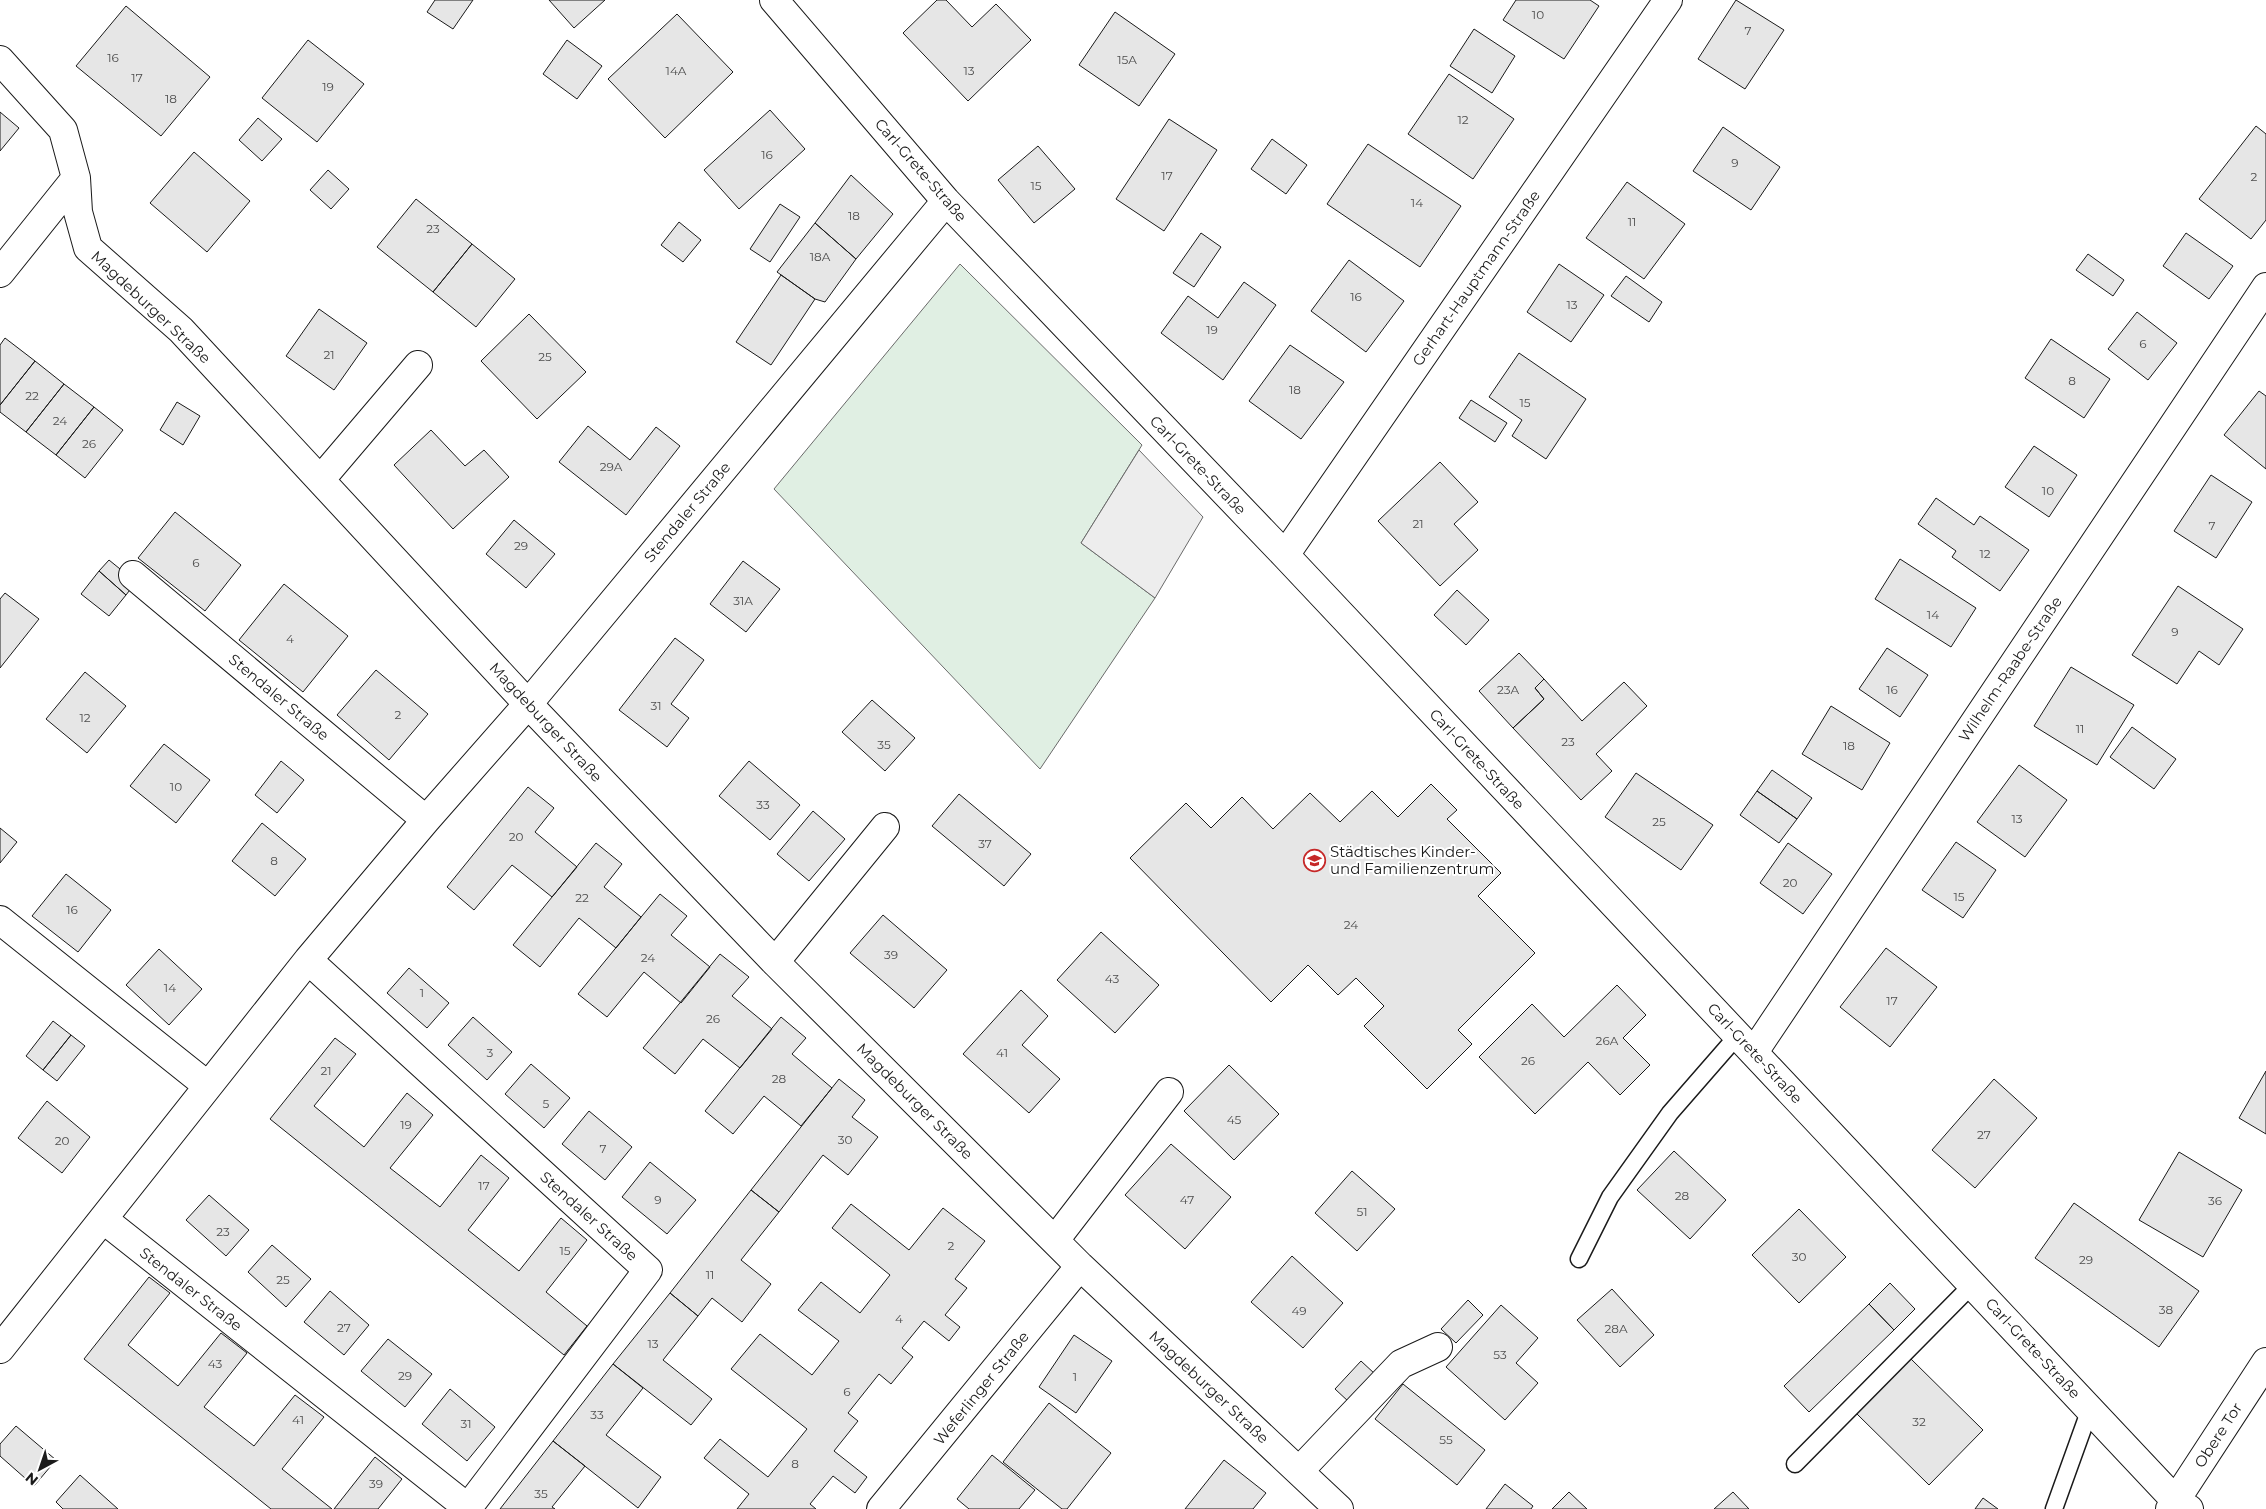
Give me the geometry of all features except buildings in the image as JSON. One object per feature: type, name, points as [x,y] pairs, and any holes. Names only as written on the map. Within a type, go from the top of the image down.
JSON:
[{"type":"street","name":"Carl-Grete-Straße","points":[[774,0],[946,201],[1285,555],[1973,1284],[2178,1506]]},
{"type":"street","name":"Gerhart-Hauptmann-Straße","points":[[1285,555],[1668,0]]},
{"type":"street","name":"Magdeburger Straße","points":[[0,60],[63,130],[76,178],[78,212],[88,248],[181,330],[528,704],[775,962],[1080,1266],[1339,1509]]},
{"type":"street","points":[[0,273],[76,178]]},
{"type":"street","name":"Stendaler Straße","points":[[0,1350],[308,960],[426,820],[528,704],[946,201]]},
{"type":"street","name":"Wilhelm-Raabe-Straße","points":[[1746,1044],[2266,287]]},
{"type":"street","points":[[321,479],[418,364]]},
{"type":"street","name":"Stendaler Straße","points":[[133,575],[426,820]]},
{"type":"street","points":[[775,962],[885,827]]},
{"type":"street","points":[[0,920],[208,1086]]},
{"type":"street","name":"Stendaler Straße","points":[[103,1219],[467,1509],[648,1270],[308,960]]},
{"type":"street","points":[[1055,1240],[1169,1092]]},
{"type":"street","name":"Weferlinger Straße","points":[[881,1509],[1080,1266]]},
{"type":"street","points":[[1299,1471],[1401,1364],[1438,1347]]},
{"type":"street","name":"Obere Tor","points":[[2178,1506],[2266,1362]]},
{"type":"lane","points":[[1579,1260],[1610,1197],[1670,1113],[1746,1044]]},
{"type":"lane","points":[[1795,1464],[1973,1284]]},
{"type":"lane","points":[[2054,1509],[2090,1409]]},
{"type":"green space","points":[[960,264],[1142,445],[1081,543],[1155,598],[1040,769],[774,489]]},
{"type":"shaded area","points":[[1139,450],[1203,517],[1155,598],[1081,543]]},
{"type":"place","name":"Städtisches Kinder- und Familienzentrum","points":[[1314,860]]}]
